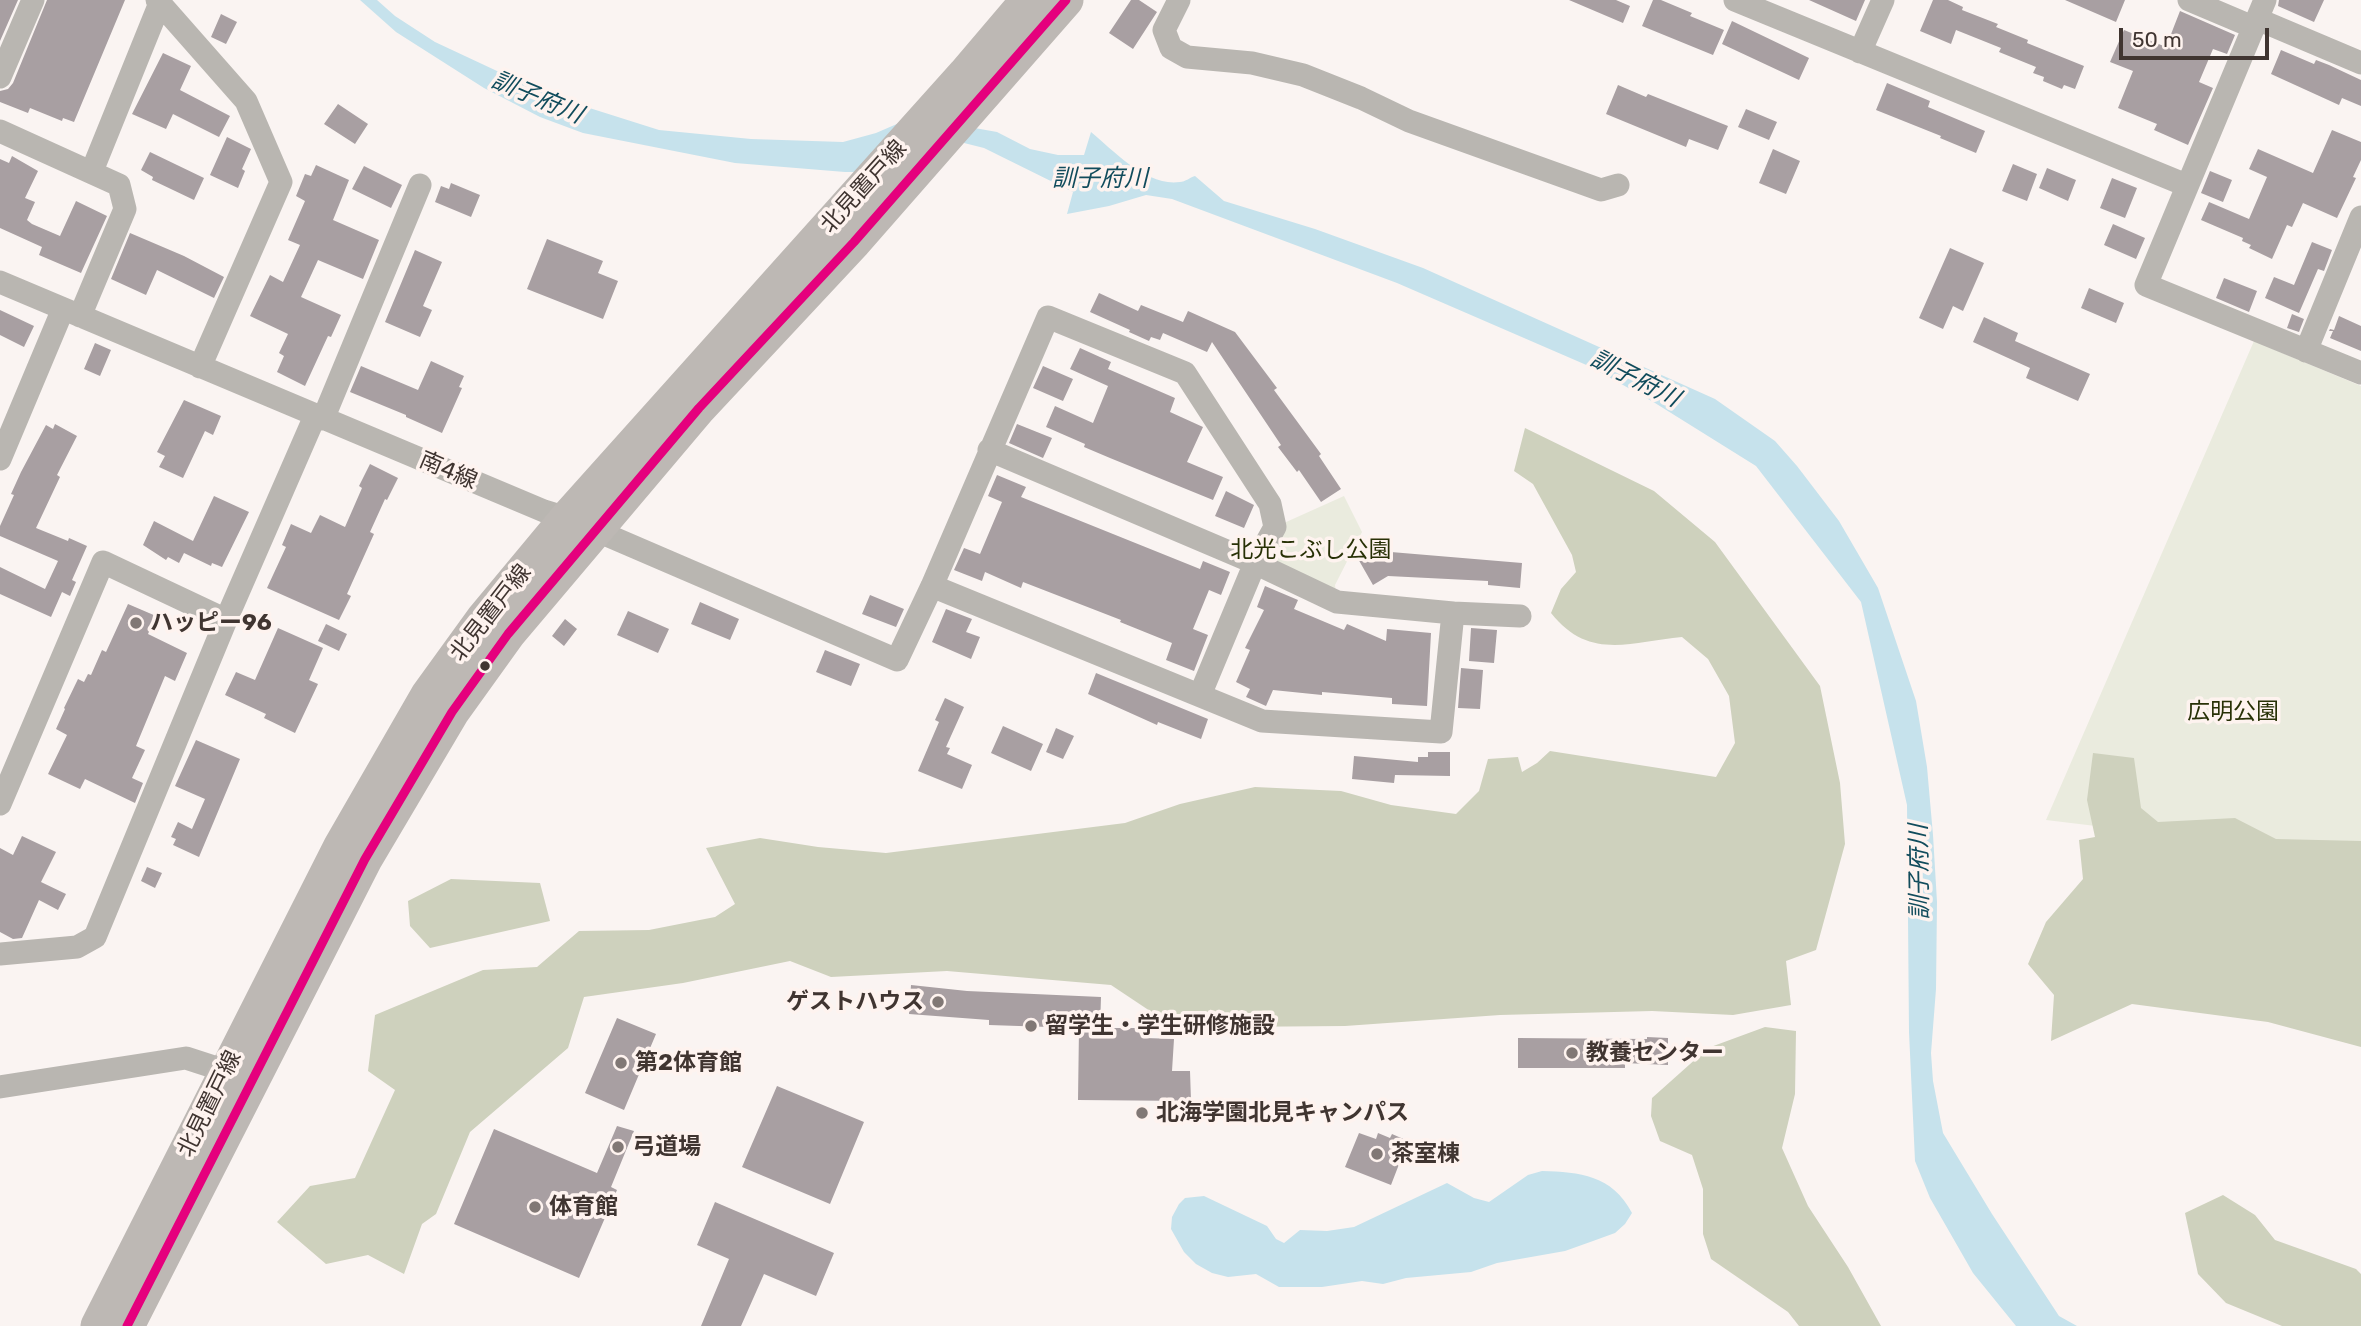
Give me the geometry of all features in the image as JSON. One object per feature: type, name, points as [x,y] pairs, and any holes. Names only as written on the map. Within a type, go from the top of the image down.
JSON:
[{"type":"main road","name":"北見置戸線","points":[[97,1326],[452,712],[581,525],[828,227],[1028,0]]},
{"type":"main road","name":"北見置戸線","points":[[581,525],[699,408],[865,230],[1066,0]]},
{"type":"main road","name":"北見置戸線","points":[[127,1326],[238,1078]]},
{"type":"street","points":[[0,77],[33,0]]},
{"type":"street","points":[[1179,0],[1164,30],[1171,48],[1187,57],[1252,64],[1303,75],[1361,97],[1409,121],[1601,190],[1618,185]]},
{"type":"street","points":[[1735,0],[2186,185]]},
{"type":"street","points":[[1860,52],[1882,0]]},
{"type":"street","points":[[2189,0],[2258,15],[2361,63]]},
{"type":"street","points":[[92,171],[159,2],[246,101],[281,182],[200,367]]},
{"type":"street","points":[[2258,15],[2146,285],[2361,373]]},
{"type":"street","points":[[0,131],[120,185],[125,209],[3,444]]},
{"type":"street","points":[[0,954],[77,947],[96,937],[226,620],[319,418],[420,186]]},
{"type":"street","points":[[2306,351],[2361,217]]},
{"type":"street","name":"南4線","points":[[0,282],[897,660],[932,586]]},
{"type":"street","points":[[1200,695],[1255,563],[1275,527],[1270,504],[1185,373],[1048,317],[932,586],[1262,721],[1441,732],[1453,613]]},
{"type":"street","points":[[989,450],[1255,563],[1337,602],[1453,613],[1520,616]]},
{"type":"street","points":[[0,804],[103,562],[226,620]]},
{"type":"street","points":[[0,1087],[186,1058],[238,1078]]},
{"type":"green space","name":"広明公園","points":[[2254,341],[2361,386],[2361,858],[2046,820]]},
{"type":"green space","points":[[1525,428],[1654,491],[1715,542],[1820,686],[1840,783],[1845,844],[1816,950],[1786,961],[1791,1005],[1733,1015],[1652,1011],[1500,1015],[1345,1026],[1226,1027],[1153,1013],[1111,985],[947,971],[831,977],[790,961],[683,983],[584,997],[568,1048],[470,1132],[436,1214],[422,1224],[404,1274],[368,1255],[326,1264],[277,1222],[310,1186],[355,1178],[395,1090],[368,1071],[375,1015],[483,970],[537,967],[579,931],[649,930],[715,917],[735,904],[706,848],[760,838],[886,853],[1125,823],[1180,804],[1255,787],[1341,791],[1391,805],[1456,814],[1479,791],[1488,759],[1518,757],[1522,772],[1550,751],[1716,777],[1735,743],[1729,696],[1708,659],[1682,637],[1628,644],[1595,643],[1580,638],[1565,628],[1551,613],[1561,589],[1576,572],[1572,555],[1533,484],[1514,471]]},
{"type":"green space","name":"北光こぶし公園","points":[[1344,496],[1362,532],[1335,585],[1337,602],[1255,563],[1275,527]]},
{"type":"green space","points":[[2093,753],[2134,758],[2141,808],[2158,822],[2235,818],[2276,839],[2361,841],[2361,1047],[2268,1022],[2132,1004],[2051,1041],[2054,995],[2028,964],[2046,922],[2083,879],[2079,840],[2095,837],[2087,800]]},
{"type":"green space","points":[[451,879],[540,883],[550,921],[430,948],[410,926],[408,901]]},
{"type":"green space","points":[[1765,1027],[1796,1031],[1795,1094],[1782,1148],[1808,1206],[1848,1267],[1881,1326],[1799,1326],[1788,1312],[1711,1259],[1703,1234],[1703,1189],[1692,1155],[1660,1141],[1651,1116],[1652,1098],[1708,1048]]},
{"type":"green space","points":[[2223,1195],[2255,1215],[2275,1240],[2356,1269],[2361,1274],[2361,1326],[2282,1326],[2226,1303],[2198,1274],[2185,1213]]},
{"type":"water","name":"訓子府川","points":[[360,0],[377,0],[395,16],[435,42],[497,71],[580,105],[659,130],[751,139],[843,142],[876,133],[913,117],[997,132],[1030,149],[1058,155],[1084,155],[1091,132],[1132,166],[1155,179],[1180,182],[1195,176],[1224,201],[1315,229],[1423,268],[1715,399],[1775,441],[1839,521],[1878,588],[1916,701],[1927,767],[1933,835],[1937,902],[1936,989],[1931,1053],[1933,1081],[1943,1133],[2059,1316],[2077,1326],[2016,1326],[1973,1273],[1930,1198],[1915,1161],[1909,1032],[1907,805],[1861,602],[1756,466],[1591,367],[1397,283],[1172,199],[1146,195],[1067,214],[1073,192],[984,148],[964,143],[941,145],[872,172],[845,172],[735,163],[583,133],[540,117],[484,88],[396,32]]},
{"type":"water","points":[[1542,1171],[1582,1175],[1605,1183],[1624,1200],[1632,1213],[1615,1233],[1565,1251],[1497,1263],[1471,1272],[1406,1278],[1383,1284],[1362,1281],[1322,1287],[1279,1287],[1256,1274],[1228,1277],[1212,1273],[1196,1264],[1184,1252],[1171,1229],[1172,1217],[1185,1198],[1204,1196],[1267,1226],[1276,1239],[1284,1243],[1300,1230],[1327,1231],[1354,1227],[1447,1183],[1474,1198],[1489,1202],[1528,1175]]},
{"type":"building","points":[[0,0],[18,0],[0,41]]},
{"type":"building","points":[[47,0],[125,0],[74,122],[63,118],[62,121],[30,108],[28,113],[0,102],[0,91],[8,89],[13,83]]},
{"type":"building","points":[[1131,0],[1139,0],[1157,12],[1133,49],[1109,33]]},
{"type":"building","points":[[1569,0],[1616,0],[1630,6],[1623,23]]},
{"type":"building","points":[[1653,0],[1661,0],[1692,13],[1690,16],[1724,30],[1713,55],[1642,26]]},
{"type":"building","points":[[1809,0],[1865,0],[1856,21]]},
{"type":"building","points":[[1933,0],[1948,0],[1963,7],[1962,10],[1998,24],[1996,27],[2028,40],[2027,43],[2084,66],[2075,89],[2064,85],[2062,89],[2043,81],[2044,77],[2033,73],[2036,67],[1999,52],[2001,48],[1956,30],[1951,44],[1920,31]]},
{"type":"building","points":[[2065,0],[2125,0],[2116,22]]},
{"type":"building","points":[[2279,0],[2324,0],[2314,22],[2278,6]]},
{"type":"building","points":[[2180,11],[2235,35],[2227,54],[2213,49],[2199,82],[2213,88],[2188,145],[2154,130],[2157,124],[2118,108],[2133,71],[2110,62],[2124,30],[2166,47]]},
{"type":"building","points":[[221,14],[237,22],[226,44],[211,37]]},
{"type":"building","points":[[1732,21],[1809,58],[1799,80],[1722,44]]},
{"type":"building","points":[[2281,50],[2314,64],[2316,60],[2361,80],[2361,106],[2342,98],[2339,105],[2271,74]]},
{"type":"building","points":[[163,53],[191,66],[180,90],[230,116],[219,137],[173,114],[166,129],[132,114]]},
{"type":"building","points":[[1887,83],[1930,101],[1928,107],[1985,131],[1976,153],[1876,110]]},
{"type":"building","points":[[1618,85],[1728,126],[1718,150],[1689,139],[1686,147],[1606,114]]},
{"type":"building","points":[[338,104],[368,124],[355,144],[324,124]]},
{"type":"building","points":[[1746,109],[1777,122],[1769,140],[1738,127]]},
{"type":"building","points":[[2332,130],[2361,142],[2361,160],[2353,177],[2356,178],[2337,218],[2303,203],[2292,227],[2287,225],[2272,259],[2249,248],[2251,245],[2242,241],[2243,238],[2201,220],[2209,202],[2249,219],[2267,177],[2249,169],[2258,149],[2313,173]]},
{"type":"building","points":[[227,137],[251,149],[242,169],[245,171],[238,188],[210,175]]},
{"type":"building","points":[[1773,149],[1800,161],[1786,194],[1759,183]]},
{"type":"building","points":[[150,152],[204,178],[194,200],[152,180],[153,177],[141,170]]},
{"type":"building","points":[[12,156],[38,171],[25,198],[35,202],[27,220],[32,224],[60,236],[76,201],[107,216],[81,273],[39,255],[42,247],[0,228],[0,159],[9,163]]},
{"type":"building","points":[[2013,164],[2037,174],[2027,201],[2002,191]]},
{"type":"building","points":[[316,165],[349,180],[333,220],[379,240],[363,279],[318,260],[301,297],[341,315],[305,386],[277,372],[284,356],[279,353],[288,334],[250,316],[270,275],[283,282],[300,245],[288,240],[305,201],[296,196],[305,174],[311,176]]},
{"type":"building","points":[[364,166],[402,185],[391,208],[352,189]]},
{"type":"building","points":[[2047,168],[2076,180],[2068,201],[2039,188]]},
{"type":"building","points":[[2210,171],[2232,180],[2223,202],[2201,193]]},
{"type":"building","points":[[2112,178],[2137,188],[2125,218],[2100,208]]},
{"type":"building","points":[[451,183],[480,195],[471,217],[435,202],[441,186],[449,189]]},
{"type":"building","points":[[2113,224],[2145,238],[2136,259],[2104,245]]},
{"type":"building","points":[[130,233],[224,277],[214,298],[157,270],[146,295],[111,279]]},
{"type":"building","points":[[547,239],[603,261],[598,273],[618,281],[603,319],[527,289]]},
{"type":"building","points":[[2312,242],[2332,250],[2324,271],[2318,269],[2299,313],[2265,298],[2274,277],[2294,285]]},
{"type":"building","points":[[1950,248],[1984,263],[1963,311],[1953,306],[1943,329],[1919,318]]},
{"type":"building","points":[[415,250],[442,262],[423,306],[432,310],[420,337],[385,322]]},
{"type":"building","points":[[2224,278],[2257,291],[2249,312],[2216,298]]},
{"type":"building","points":[[2089,288],[2124,303],[2116,323],[2081,308]]},
{"type":"building","points":[[1099,293],[1138,311],[1141,305],[1183,322],[1188,311],[1235,332],[1277,388],[1274,390],[1321,454],[1319,456],[1341,489],[1321,502],[1299,470],[1297,472],[1278,447],[1281,445],[1212,342],[1207,352],[1163,333],[1160,340],[1151,337],[1149,341],[1090,312]]},
{"type":"building","points":[[0,310],[34,326],[24,347],[0,335]]},
{"type":"building","points":[[2292,314],[2304,319],[2299,332],[2287,328]]},
{"type":"building","points":[[2339,316],[2361,326],[2361,351],[2330,338],[2333,331],[2329,331],[2334,330]]},
{"type":"building","points":[[1984,317],[2018,333],[2015,341],[2090,374],[2078,401],[2026,378],[2030,368],[1973,342]]},
{"type":"building","points":[[95,343],[111,350],[100,376],[84,369]]},
{"type":"building","points":[[1080,348],[1111,362],[1108,369],[1175,398],[1170,412],[1203,427],[1187,462],[1223,477],[1213,500],[1084,447],[1085,444],[1046,427],[1055,406],[1093,423],[1108,386],[1070,369]]},
{"type":"building","points":[[431,361],[464,376],[459,387],[462,388],[442,433],[350,392],[361,366],[418,390]]},
{"type":"building","points":[[1043,366],[1073,379],[1063,401],[1033,388]]},
{"type":"building","points":[[184,400],[221,416],[213,435],[205,431],[183,478],[159,467],[165,456],[157,452]]},
{"type":"building","points":[[55,424],[77,436],[57,475],[60,477],[36,528],[87,546],[72,580],[76,582],[70,596],[62,592],[51,617],[0,594],[0,567],[45,589],[58,561],[0,536],[0,526],[21,472],[46,425],[53,429]]},
{"type":"building","points":[[1017,424],[1052,438],[1043,458],[1009,443]]},
{"type":"building","points":[[370,464],[398,478],[370,532],[374,534],[347,594],[351,596],[339,620],[267,588],[286,547],[282,545],[291,524],[311,533],[320,515],[345,527],[362,488],[359,486]]},
{"type":"building","points":[[997,475],[1026,487],[1021,497],[1200,569],[1203,561],[1230,572],[1221,595],[1209,590],[1193,629],[1208,635],[1194,671],[1166,660],[1172,643],[1120,622],[1121,620],[1023,582],[1021,588],[985,572],[982,581],[954,570],[964,548],[980,554],[1002,502],[988,496]]},
{"type":"building","points":[[1226,491],[1254,505],[1244,528],[1215,516]]},
{"type":"building","points":[[214,496],[249,512],[222,567],[212,563],[211,566],[184,553],[179,563],[168,557],[166,560],[143,545],[154,521],[193,541]]},
{"type":"building","points":[[1376,546],[1379,551],[1522,563],[1520,588],[1488,585],[1488,581],[1388,576],[1373,585],[1357,557]]},
{"type":"building","points":[[1265,586],[1298,600],[1294,609],[1344,630],[1347,624],[1386,641],[1387,629],[1431,633],[1427,706],[1392,704],[1392,698],[1322,692],[1322,695],[1273,690],[1266,706],[1246,697],[1250,689],[1236,682],[1250,650],[1245,648],[1264,610],[1257,607]]},
{"type":"building","points":[[870,595],[904,609],[896,627],[862,614]]},
{"type":"building","points":[[700,602],[739,619],[730,640],[691,624]]},
{"type":"building","points":[[128,604],[156,616],[148,634],[187,653],[175,681],[165,676],[136,746],[145,750],[132,778],[143,783],[135,803],[85,779],[80,789],[48,774],[67,735],[56,729],[64,708],[78,679],[84,682],[88,674],[91,675],[102,650],[106,652]]},
{"type":"building","points":[[946,609],[972,619],[966,632],[980,637],[971,659],[932,642]]},
{"type":"building","points":[[628,611],[669,629],[658,653],[617,635]]},
{"type":"building","points":[[565,619],[577,629],[564,646],[552,636]]},
{"type":"building","points":[[326,624],[347,634],[339,651],[318,641]]},
{"type":"building","points":[[278,628],[323,648],[309,680],[318,684],[295,733],[264,718],[266,714],[225,695],[236,672],[255,680]]},
{"type":"building","points":[[1471,628],[1497,630],[1494,663],[1469,661]]},
{"type":"building","points":[[825,650],[860,664],[851,686],[816,672]]},
{"type":"building","points":[[1461,668],[1483,670],[1480,709],[1458,708]]},
{"type":"building","points":[[1096,673],[1208,719],[1201,739],[1158,722],[1157,725],[1088,694]]},
{"type":"building","points":[[945,698],[964,707],[946,747],[950,748],[947,754],[972,765],[962,789],[918,771],[939,722],[935,720]]},
{"type":"building","points":[[1003,726],[1043,744],[1031,771],[991,753]]},
{"type":"building","points":[[1056,728],[1074,736],[1063,759],[1046,752]]},
{"type":"building","points":[[196,740],[240,759],[199,857],[173,845],[176,839],[171,837],[178,822],[192,829],[205,799],[175,786]]},
{"type":"building","points":[[1428,752],[1450,752],[1450,776],[1395,775],[1394,783],[1352,779],[1354,756],[1418,762],[1418,757],[1428,757]]},
{"type":"building","points":[[22,836],[56,852],[41,882],[66,894],[58,910],[39,900],[22,938],[13,939],[0,932],[0,848],[13,855]]},
{"type":"building","points":[[147,867],[162,873],[155,888],[141,881]]},
{"type":"building","points":[[911,985],[967,991],[1101,997],[1100,1028],[1146,1028],[1146,1038],[1174,1039],[1172,1071],[1190,1071],[1191,1101],[1078,1100],[1079,1028],[989,1025],[989,1020],[909,1014]]},
{"type":"building","name":"第2体育館","points":[[617,1018],[656,1034],[624,1110],[585,1093]]},
{"type":"building","name":"教養センター","points":[[1518,1038],[1668,1038],[1668,1065],[1625,1063],[1625,1068],[1518,1068]]},
{"type":"building","points":[[777,1086],[864,1122],[830,1204],[742,1167]]},
{"type":"building","name":"体育館","points":[[617,1126],[634,1131],[611,1187],[617,1190],[579,1278],[454,1224],[494,1129],[597,1173]]},
{"type":"building","name":"茶室棟","points":[[1359,1133],[1376,1139],[1378,1133],[1390,1138],[1392,1134],[1408,1141],[1391,1185],[1345,1167]]},
{"type":"building","points":[[715,1202],[834,1253],[816,1296],[764,1274],[741,1326],[701,1326],[729,1259],[697,1245]]},
{"type":"transit line","points":[[127,1326],[365,859],[452,712],[508,634],[699,408],[854,242],[1066,0]]},
{"type":"place","name":"ハッピー96","points":[[136,623]]},
{"type":"place","name":"ゲストハウス","points":[[938,1002]]},
{"type":"place","name":"留学生・学生研修施設","points":[[1031,1026]]},
{"type":"place","name":"教養センター","points":[[1572,1053]]},
{"type":"place","name":"第2体育館","points":[[621,1063]]},
{"type":"place","name":"北海学園北見キャンパス","points":[[1142,1113]]},
{"type":"place","name":"弓道場","points":[[618,1147]]},
{"type":"place","name":"茶室棟","points":[[1377,1154]]},
{"type":"place","name":"体育館","points":[[535,1207]]}]
